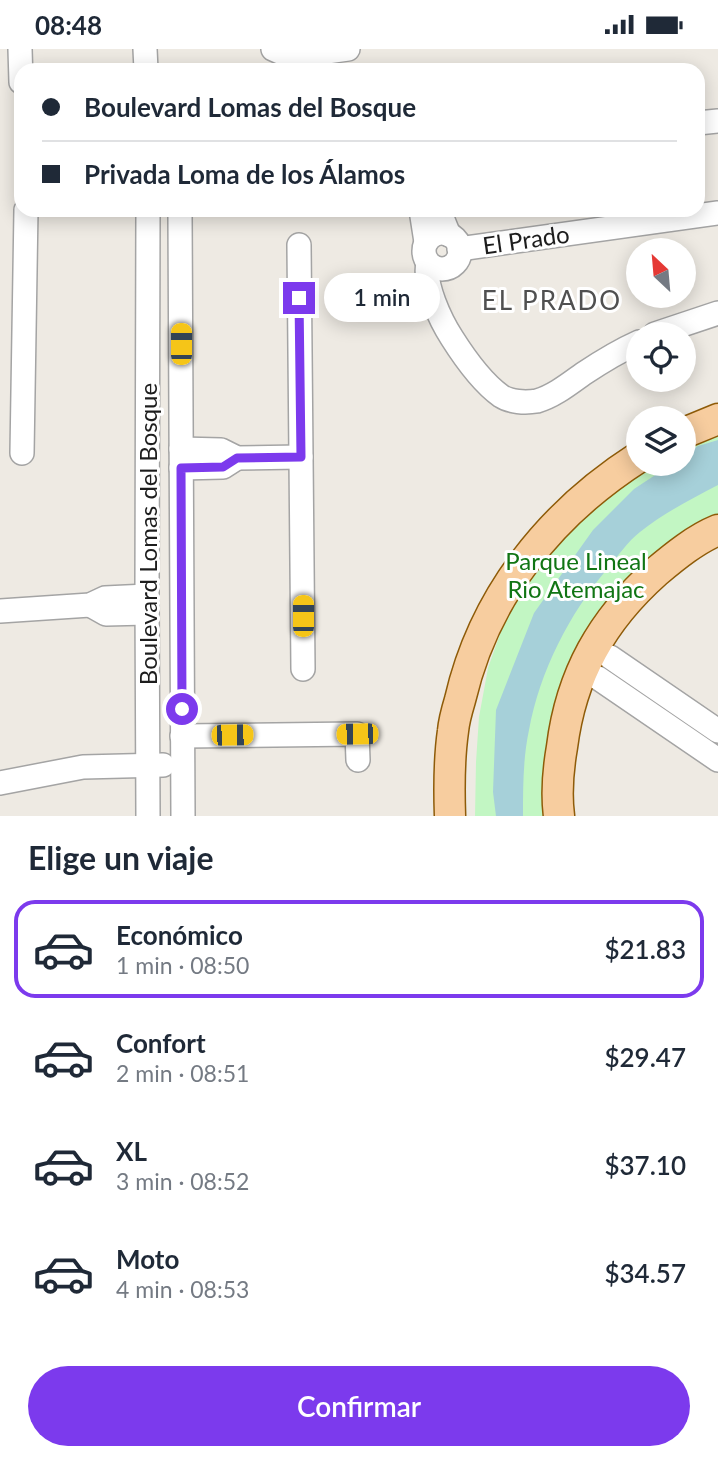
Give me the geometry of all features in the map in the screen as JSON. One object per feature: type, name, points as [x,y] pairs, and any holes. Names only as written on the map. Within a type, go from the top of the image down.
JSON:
[{"type":"main road","points":[[696,428],[718,419]]},
{"type":"main road","points":[[450,816],[449,776],[453,729],[466,673],[489,617],[513,576],[561,519],[626,465]]},
{"type":"main road","points":[[559,816],[559,768],[569,704],[585,663],[607,626],[639,587],[671,558],[718,530]]},
{"type":"main road","points":[[470,816],[470,749],[487,666],[506,613],[536,547]]},
{"type":"main road","points":[[576,816],[574,802],[577,757],[587,713],[604,668],[635,618],[659,591],[718,548]]},
{"type":"street","points":[[273,49],[291,57],[348,49]]},
{"type":"street","points":[[22,453],[26,217]]},
{"type":"street","name":"Boulevard Lomas del Bosque","points":[[148,816],[149,217]]},
{"type":"street","name":"Boulevard Lomas del Bosque","points":[[182,217],[183,816]]},
{"type":"street","points":[[422,217],[427,253],[426,270],[440,316],[477,372],[501,396],[514,401],[538,400],[626,350]]},
{"type":"street","name":"El Prado","points":[[442,217],[454,242],[682,217]]},
{"type":"street","points":[[436,234],[454,242],[457,261],[449,268],[436,269],[427,253],[436,234]]},
{"type":"street","points":[[299,245],[303,670]]},
{"type":"street","points":[[691,322],[718,313]]},
{"type":"street","points":[[181,458],[223,467],[237,458],[301,457]]},
{"type":"street","points":[[0,611],[90,605],[105,598],[147,605]]},
{"type":"street","points":[[604,668],[715,730],[709,754],[604,668]]},
{"type":"street","points":[[182,736],[357,734],[358,760]]},
{"type":"street","points":[[0,783],[83,767],[182,764]]},
{"type":"green space","name":"Parque Lineal Rio Atemajac","points":[[718,422],[718,520],[562,692],[544,755],[545,816],[475,816],[479,717],[488,668],[507,614],[537,548],[626,475],[696,476],[696,430]]},
{"type":"water","points":[[718,440],[718,485],[668,512],[636,536],[581,604],[558,644],[540,686],[526,751],[523,816],[496,816],[493,792],[496,710],[534,613],[593,530],[634,489],[654,476],[696,476],[698,446]]},
{"type":"district","name":"EL PRADO","points":[[552,300]]},
{"type":"route","points":[[182,709],[181,468],[223,467],[237,458],[301,457],[299,298]]}]
